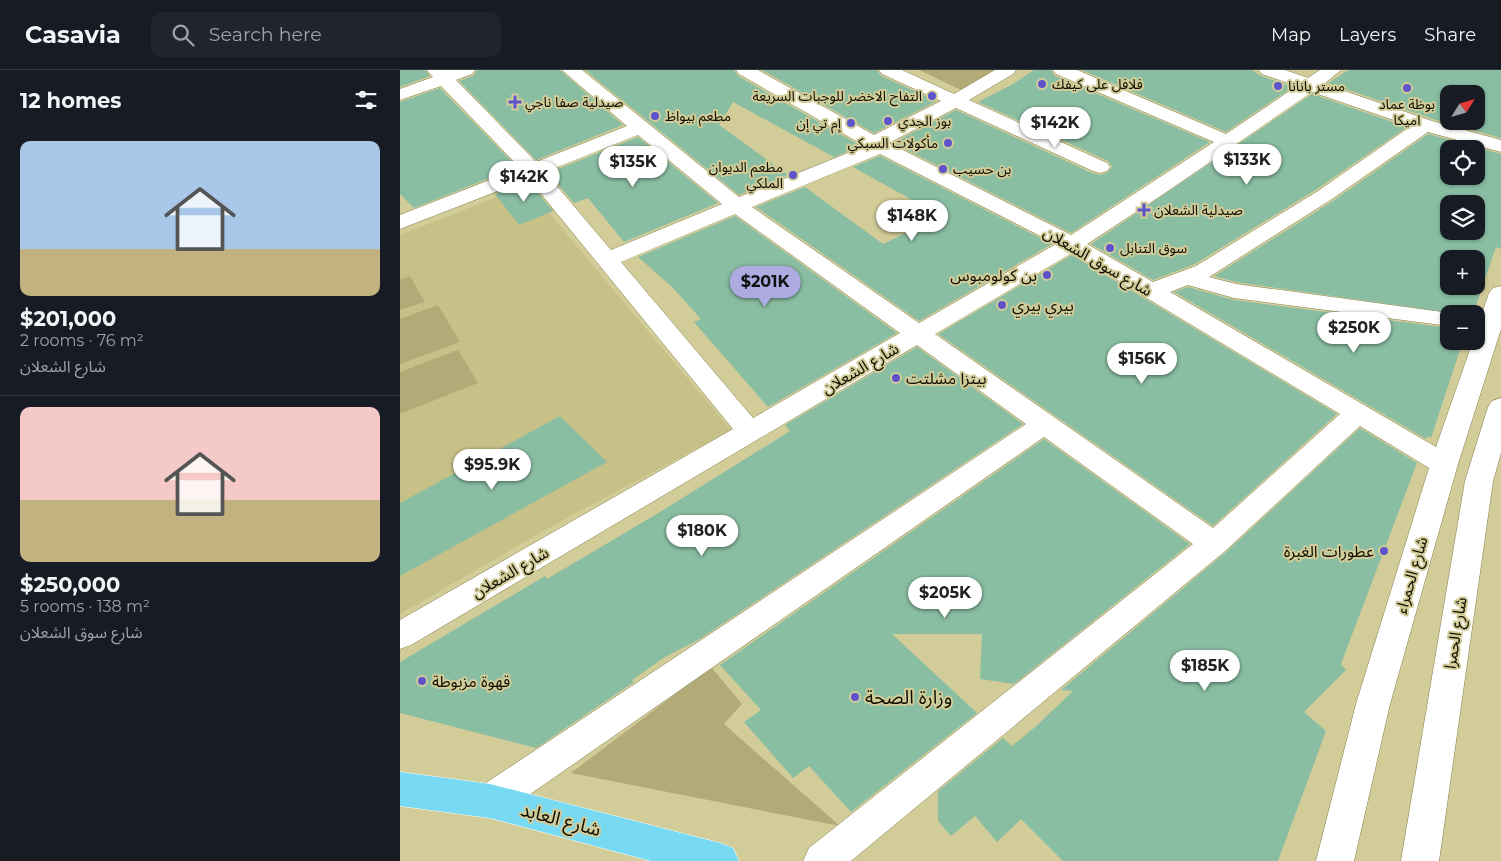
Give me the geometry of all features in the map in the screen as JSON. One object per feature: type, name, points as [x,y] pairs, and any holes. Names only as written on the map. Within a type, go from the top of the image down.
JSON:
[{"type":"main road","name":"شارع العابد","points":[[400,789],[490,801],[720,861]]},
{"type":"street","points":[[400,95],[440,74],[466,70]]},
{"type":"street","points":[[571,70],[737,206],[1214,544]]},
{"type":"street","name":"شارع سوق الشعلان","points":[[745,70],[877,145],[1072,244],[1444,464]]},
{"type":"street","points":[[888,70],[1100,167]]},
{"type":"street","points":[[607,260],[877,145],[1007,70]]},
{"type":"street","points":[[1062,70],[1227,141]]},
{"type":"street","points":[[1268,70],[1426,125],[1501,146]]},
{"type":"street","name":"شارع الشعلان","points":[[400,636],[1072,244],[1154,192],[1332,70]]},
{"type":"street","points":[[440,74],[532,170],[750,432]]},
{"type":"street","points":[[1152,291],[1204,271],[1284,221],[1426,125]]},
{"type":"street","points":[[401,221],[641,127]]},
{"type":"street","points":[[1188,278],[1234,292],[1440,318]]},
{"type":"street","name":"شارع الحمراء","points":[[1485,321],[1501,293]]},
{"type":"street","name":"شارع الحمراء","points":[[1335,861],[1373,704],[1476,350]]},
{"type":"street","name":"شارع الحمرا","points":[[1420,861],[1478,481],[1501,407]]},
{"type":"street","points":[[822,861],[1214,544],[1357,414]]},
{"type":"street","points":[[490,801],[1045,424]]},
{"type":"shaded area","points":[[919,70],[995,70],[961,90]]},
{"type":"shaded area","points":[[531,186],[554,211],[549,213],[731,430],[554,525],[400,614],[400,235],[497,197]]},
{"type":"shaded area","points":[[410,276],[425,302],[400,310],[400,280]]},
{"type":"shaded area","points":[[438,305],[460,342],[400,364],[400,319]]},
{"type":"shaded area","points":[[458,350],[478,383],[400,414],[400,372]]},
{"type":"shaded area","points":[[711,667],[742,704],[724,724],[840,826],[571,773]]},
{"type":"building","points":[[400,70],[425,70],[430,76],[400,87]]},
{"type":"building","points":[[477,70],[560,70],[623,125],[536,160],[459,81],[473,76]]},
{"type":"building","points":[[585,70],[734,70],[738,76],[861,146],[834,157],[733,102],[719,125],[788,175],[739,195]]},
{"type":"building","points":[[762,70],[877,70],[881,76],[937,101],[874,133]]},
{"type":"building","points":[[1034,70],[1051,70],[1055,76],[1210,142],[1071,233],[893,143],[956,110],[1092,173],[1101,175],[1108,172],[1112,167],[1108,161],[978,102],[1013,84]]},
{"type":"building","points":[[1082,70],[1252,70],[1261,76],[1293,87],[1226,132]]},
{"type":"building","points":[[1349,70],[1501,70],[1501,138],[1472,130],[1485,130],[1485,85],[1440,85],[1440,121],[1328,83]]},
{"type":"building","points":[[440,88],[517,167],[414,208],[400,194],[400,102]]},
{"type":"building","points":[[1312,94],[1407,127],[1317,189],[1195,264],[1153,280],[1091,244]]},
{"type":"building","points":[[1428,134],[1450,140],[1440,140],[1440,185],[1485,185],[1485,150],[1501,154],[1501,249],[1496,247],[1485,279],[1485,250],[1440,250],[1440,295],[1480,295],[1476,305],[1440,305],[1440,311],[1236,282],[1214,276],[1333,201]]},
{"type":"building","points":[[638,137],[718,203],[624,242],[588,198],[574,203],[548,173]]},
{"type":"building","points":[[880,156],[1052,244],[919,321],[756,207],[805,187],[883,244],[941,216],[853,167]]},
{"type":"building","points":[[528,181],[553,211],[519,225],[495,194]]},
{"type":"building","points":[[735,216],[897,333],[768,407],[694,322],[701,319],[672,287],[638,257]]},
{"type":"building","points":[[1072,255],[1337,414],[1213,526],[938,334]]},
{"type":"building","points":[[1188,287],[1234,300],[1440,327],[1440,350],[1460,350],[1431,438],[1428,436],[1426,439],[1174,292]]},
{"type":"building","points":[[917,347],[1023,424],[698,640],[665,657],[632,680],[634,682],[536,748],[400,713],[400,662],[545,576],[547,579],[660,512],[790,431],[785,425]]},
{"type":"building","points":[[560,416],[607,462],[400,576],[400,503]]},
{"type":"building","points":[[1360,428],[1417,463],[1341,664],[1346,670],[1304,712],[1326,731],[1278,861],[1063,861],[1021,819],[997,842],[975,816],[951,836],[938,821],[938,791],[1003,738],[1012,746],[1034,728],[1073,691],[1061,690],[1225,553]]},
{"type":"building","points":[[1044,439],[1190,544],[1014,684],[980,679],[982,634],[892,634],[977,713],[851,812],[809,766],[793,778],[744,722],[761,710],[720,665]]},
{"type":"place","name":"فلافل على كيفك","points":[[1042,84]]},
{"type":"place","name":"مستر بانانا","points":[[1278,86]]},
{"type":"place","name":"بوظة عماد اميكا","points":[[1407,88]]},
{"type":"place","name":"التفاح الاخضر للوجبات السريعة","points":[[932,96]]},
{"type":"place","name":"صيدلية صفا ناجي","points":[[515,102]]},
{"type":"place","name":"مطعم بيواظ","points":[[655,116]]},
{"type":"place","name":"بوز الجدي","points":[[888,121]]},
{"type":"place","name":"إم تي إن","points":[[851,123]]},
{"type":"place","name":"مأكولات السبكي","points":[[948,143]]},
{"type":"place","name":"بن حسيب","points":[[943,169]]},
{"type":"place","name":"مطعم الديوان الملكي","points":[[793,175]]},
{"type":"place","name":"صيدلية الشعلان","points":[[1144,210]]},
{"type":"place","name":"سوق التنابل","points":[[1110,248]]},
{"type":"place","name":"بن كولومبوس","points":[[1047,275]]},
{"type":"place","name":"بيري بيري","points":[[1002,305]]},
{"type":"place","name":"بيتزا مشلتت","points":[[896,378]]},
{"type":"place","name":"عطورات الغبرة","points":[[1384,551]]},
{"type":"place","name":"قهوة مزبوطة","points":[[422,681]]},
{"type":"place","name":"وزارة الصحة","points":[[855,697]]}]
